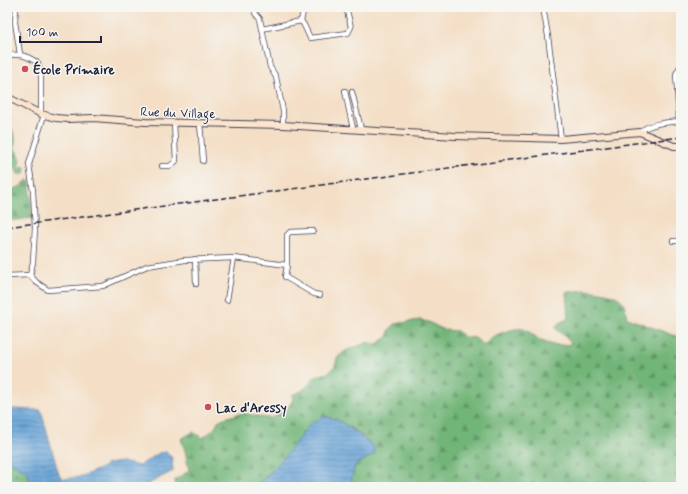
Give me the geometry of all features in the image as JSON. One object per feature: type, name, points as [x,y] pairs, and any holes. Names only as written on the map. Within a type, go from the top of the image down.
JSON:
[{"type":"main road","name":"Rue du Village","points":[[7,97],[43,114],[56,118],[68,119],[93,118],[145,122],[284,125],[455,136],[561,139],[640,132]]},
{"type":"main road","points":[[640,132],[674,146],[681,146]]},
{"type":"street","points":[[16,7],[15,22],[20,54]]},
{"type":"street","points":[[304,7],[301,21],[310,38],[348,33],[351,27],[346,7]]},
{"type":"street","points":[[544,7],[561,139]]},
{"type":"street","points":[[255,13],[260,19],[270,67],[276,77],[283,111],[284,125]]},
{"type":"street","points":[[262,29],[301,21]]},
{"type":"street","points":[[7,55],[20,54],[29,57],[38,63],[41,76],[43,114],[29,164],[33,191],[35,228],[33,262],[30,275]]},
{"type":"street","points":[[640,132],[643,129],[653,125],[680,121],[676,74],[681,65]]},
{"type":"street","points":[[344,91],[353,129]]},
{"type":"street","points":[[352,92],[361,129]]},
{"type":"street","points":[[162,166],[170,166],[176,161],[174,123]]},
{"type":"street","points":[[200,124],[203,161]]},
{"type":"street","points":[[313,231],[290,232],[287,235],[287,265],[285,277],[314,294],[320,295]]},
{"type":"street","points":[[673,241],[681,241]]},
{"type":"street","points":[[30,275],[36,282],[48,290],[103,286],[147,266],[195,259],[234,258],[287,265]]},
{"type":"street","points":[[227,300],[234,258]]},
{"type":"street","points":[[195,259],[196,284]]},
{"type":"street","points":[[7,276],[30,275]]},
{"type":"green space","points":[[7,112],[10,115],[10,124],[15,137],[15,149],[20,157],[19,166],[25,167],[24,174],[18,174],[10,157],[7,155]]},
{"type":"green space","points":[[28,179],[30,181],[32,218],[7,221],[7,189],[17,188],[24,184]]},
{"type":"green space","points":[[586,290],[615,296],[623,302],[627,318],[681,338],[681,487],[350,487],[355,465],[375,454],[370,443],[355,430],[338,420],[277,466],[255,487],[176,487],[175,480],[189,471],[185,450],[181,439],[193,432],[203,438],[215,428],[218,421],[243,413],[272,418],[290,405],[293,399],[292,395],[303,390],[312,379],[332,370],[336,364],[337,358],[345,351],[369,342],[375,345],[388,337],[389,330],[395,324],[420,320],[428,322],[444,330],[457,331],[464,337],[475,338],[482,344],[487,343],[490,338],[502,333],[516,329],[523,329],[545,342],[565,345],[572,343],[555,328],[559,323],[568,319],[566,292]]},
{"type":"green space","points":[[7,460],[26,471],[34,487],[7,487]]},
{"type":"water","points":[[7,406],[13,409],[41,410],[59,475],[64,479],[80,477],[102,468],[107,464],[122,462],[139,466],[159,453],[167,452],[172,458],[173,471],[142,487],[34,487],[28,483],[30,478],[26,471],[7,460]]},
{"type":"water","name":"Lac d'Aressy","points":[[324,416],[338,420],[373,446],[375,454],[355,465],[350,487],[255,487],[277,466],[311,423]]},
{"type":"railway","points":[[7,227],[681,137]]},
{"type":"place","name":"École Primaire","points":[[25,69]]},
{"type":"place","name":"Lac d'Aressy","points":[[208,407]]}]
